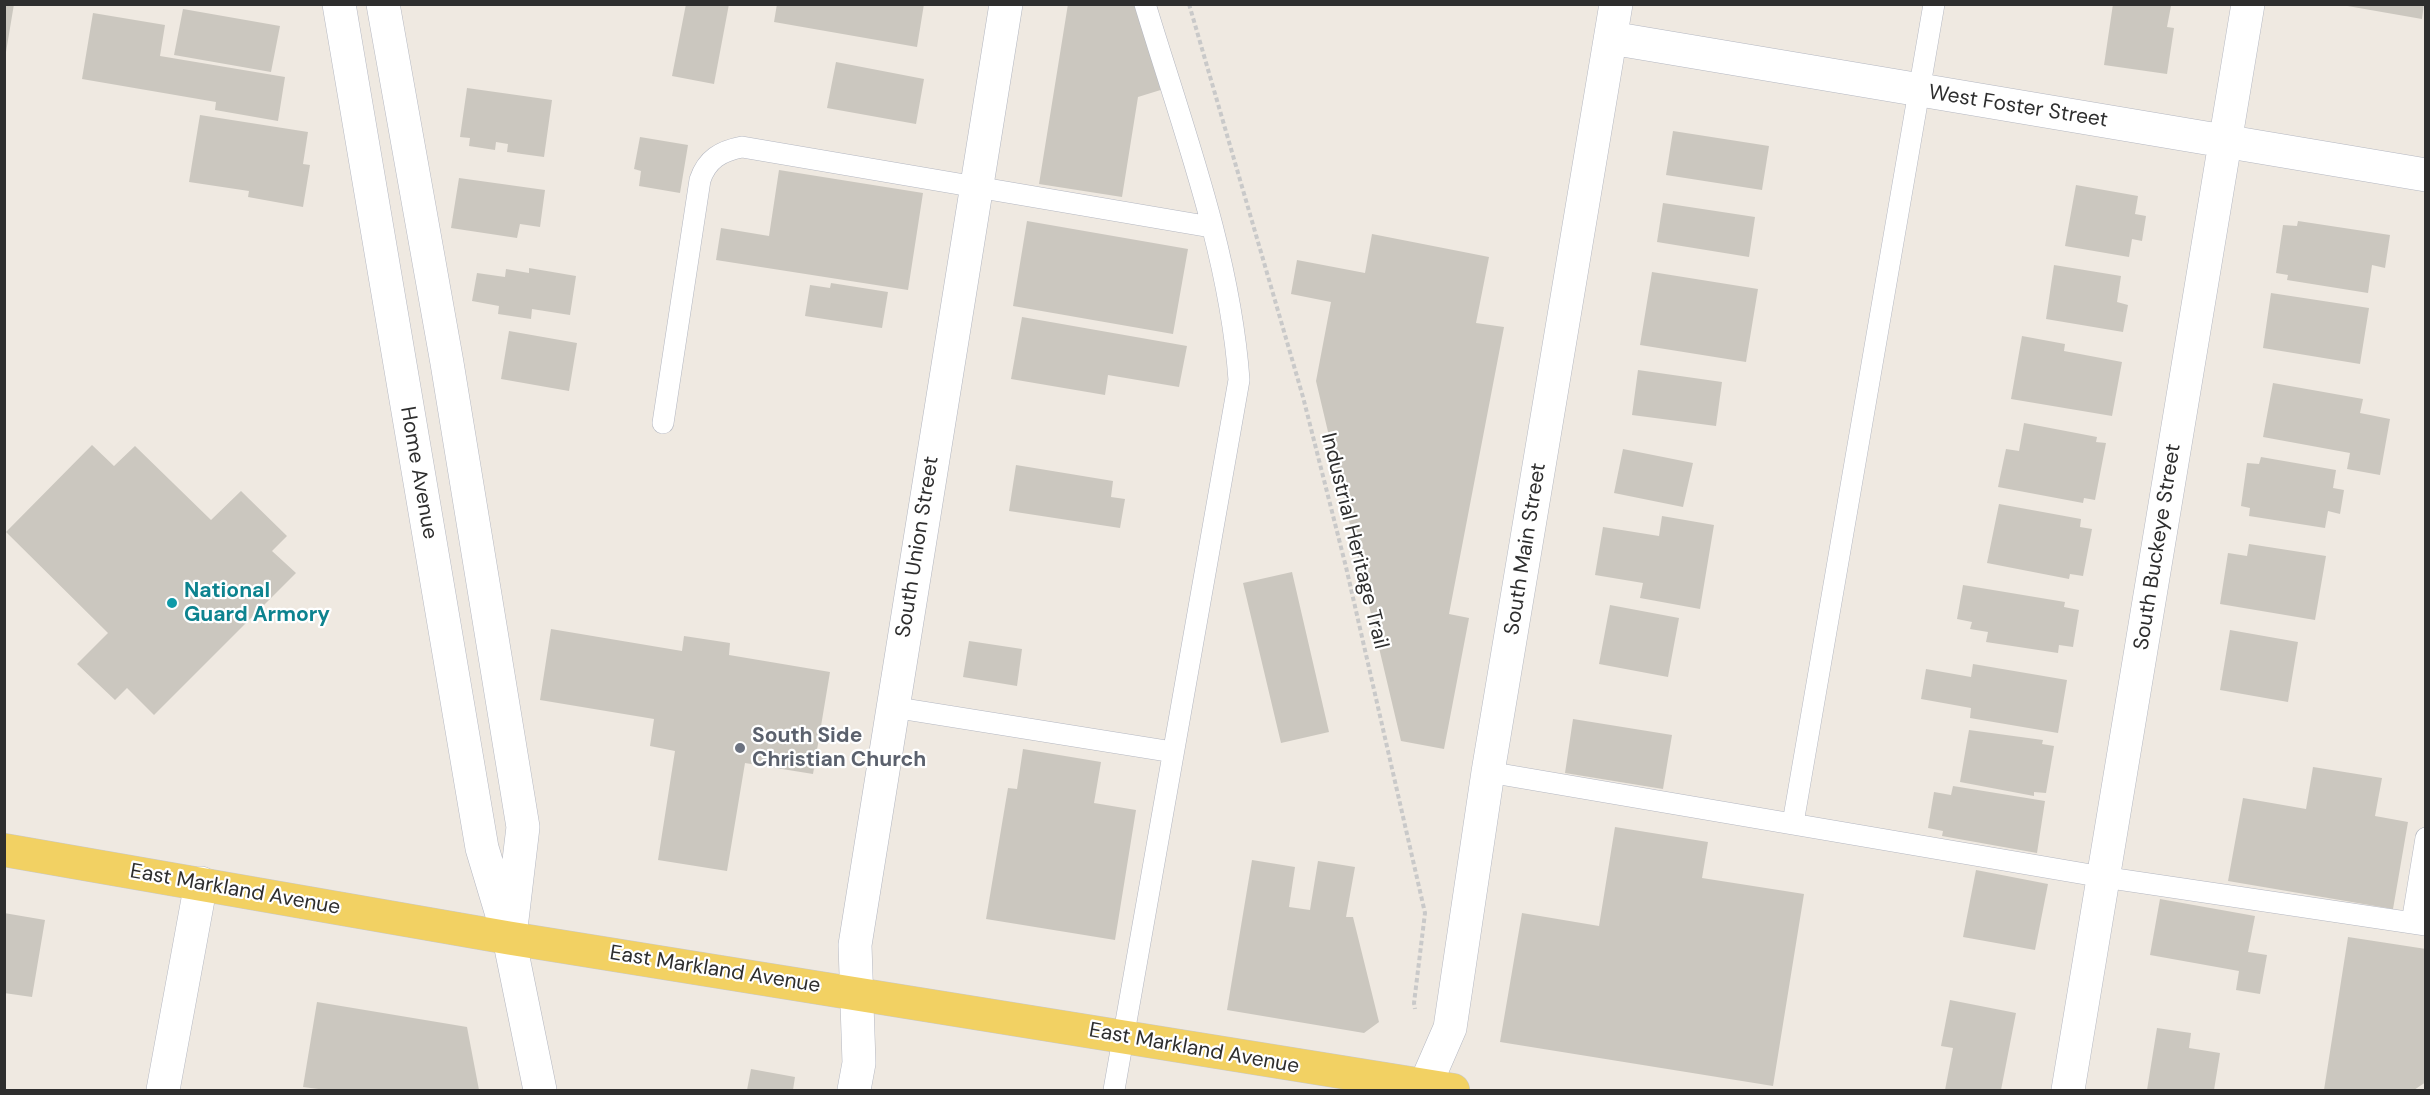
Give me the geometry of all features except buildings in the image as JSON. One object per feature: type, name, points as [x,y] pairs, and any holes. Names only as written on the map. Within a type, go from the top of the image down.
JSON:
[{"type":"main road","name":"East Markland Avenue","points":[[4,850],[509,938],[855,992],[1434,1089]]},
{"type":"street","name":"Home Avenue","points":[[339,4],[482,848],[509,938],[540,1090]]},
{"type":"street","name":"Home Avenue","points":[[383,4],[447,363],[523,827],[509,938]]},
{"type":"street","name":"South Union Street","points":[[854,1090],[859,1063],[855,945],[1006,4]]},
{"type":"street","name":"South Main Street","points":[[1434,1089],[1450,1028],[1488,772],[1617,4]]},
{"type":"street","name":"South Buckeye Street","points":[[2068,1090],[2248,4]]},
{"type":"street","name":"West Foster Street","points":[[1611,38],[2426,175]]},
{"type":"street","points":[[163,1090],[201,883]]},
{"type":"lane","points":[[1114,1090],[1239,380],[1227,288],[1189,147],[1145,4]]},
{"type":"lane","points":[[1793,823],[1934,4]]},
{"type":"lane","points":[[663,423],[700,180],[712,158],[727,150],[742,147],[1211,227]]},
{"type":"lane","points":[[892,707],[1173,752]]},
{"type":"lane","points":[[1488,772],[2103,877],[2419,924],[2426,838]]},
{"type":"path","name":"Industrial Heritage Trail","points":[[1189,4],[1303,397],[1346,567],[1423,902],[1425,914],[1414,1003],[1417,1014]]},
{"type":"place","name":"National Guard Armory","points":[[172,603]]},
{"type":"place","name":"South Side Christian Church","points":[[740,748]]}]
